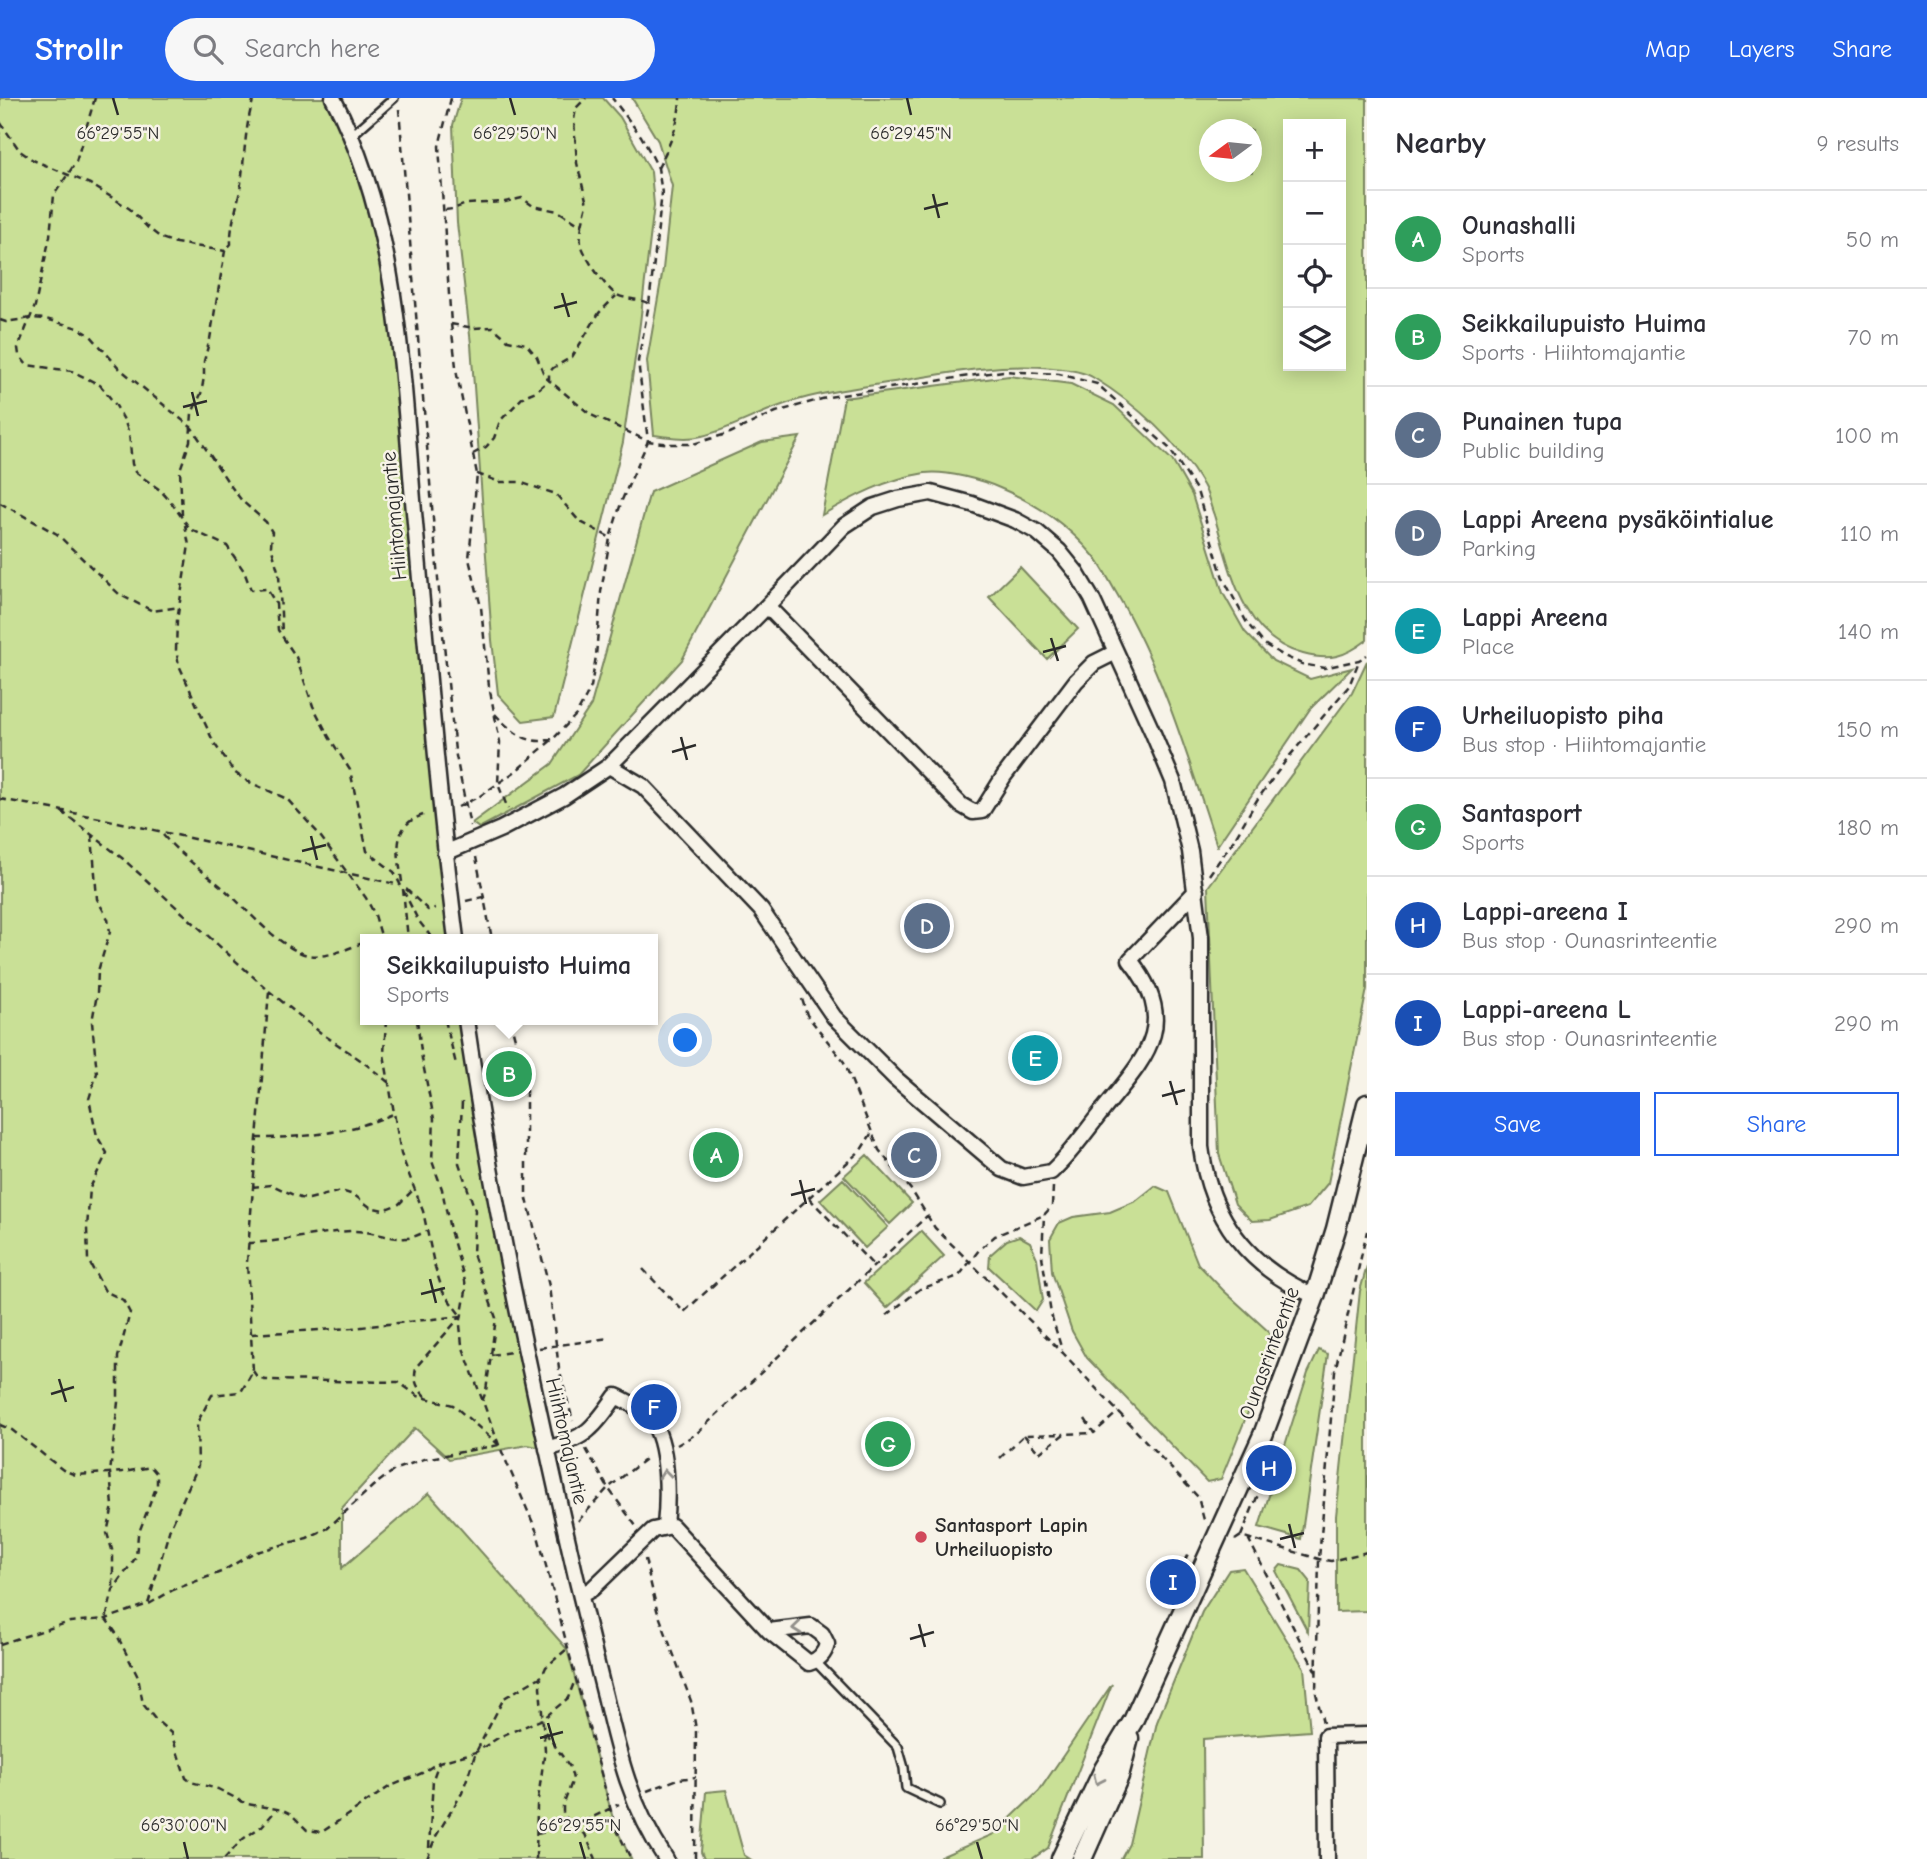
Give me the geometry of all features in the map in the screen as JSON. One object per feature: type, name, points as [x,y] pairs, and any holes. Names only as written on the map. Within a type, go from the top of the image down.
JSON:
[{"type":"street","name":"Hiihtomajantie","points":[[333,98],[351,136],[380,228],[395,310],[407,418],[440,813],[455,934]]},
{"type":"street","points":[[445,853],[514,823],[564,796],[609,766],[844,526],[873,507],[931,493],[972,504],[1037,532],[1059,551],[1076,572],[1163,753],[1172,781],[1190,851],[1196,891],[1200,938],[1200,1109],[1204,1170],[1216,1204],[1239,1241],[1279,1279],[1315,1296]]},
{"type":"street","points":[[767,606],[961,805],[972,812],[982,811],[1004,776],[1076,681],[1094,663],[1116,652]]},
{"type":"street","points":[[609,766],[643,786],[761,910],[834,1017],[895,1078],[1002,1169],[1023,1177],[1051,1172],[1143,1061],[1155,1029],[1152,998],[1144,977],[1130,960],[1196,891]]},
{"type":"street","name":"Hiihtomajantie","points":[[467,1025],[526,1350],[580,1595],[622,1768],[632,1798],[649,1833],[666,1859]]},
{"type":"street","name":"Ounasrinteentie","points":[[1061,1859],[1104,1769],[1133,1721],[1263,1435],[1315,1296],[1336,1229],[1367,1104]]},
{"type":"street","points":[[547,1449],[580,1438],[594,1425],[616,1396],[641,1410],[652,1420],[664,1449],[668,1500],[665,1526]]},
{"type":"street","points":[[580,1595],[592,1589],[653,1530],[672,1526],[769,1631],[809,1663],[825,1651],[827,1644],[822,1634],[811,1626],[769,1631]]},
{"type":"street","name":"Ounasrinteentie","points":[[1082,1859],[1119,1776],[1133,1721]]},
{"type":"street","points":[[1327,1859],[1326,1736],[1367,1735]]},
{"type":"lane","points":[[351,136],[396,98]]},
{"type":"lane","points":[[815,1661],[898,1747],[906,1788],[940,1804]]},
{"type":"path","points":[[95,98],[76,162],[58,185],[54,195],[50,236],[31,318],[18,348],[19,355],[27,365],[72,371],[100,385],[124,420],[129,433],[135,472],[160,490],[195,533],[228,546],[244,571],[251,590],[267,589],[271,593],[276,604],[278,630],[282,633]]},
{"type":"path","points":[[254,98],[244,146],[231,244],[225,251],[204,361],[201,394],[192,413],[190,441],[180,470],[179,500],[189,545],[179,607],[176,650],[179,665],[214,743],[234,772],[247,781],[287,799],[298,809],[366,898],[375,915],[380,934]]},
{"type":"path","points":[[396,98],[424,387],[441,615],[456,751],[491,934]]},
{"type":"path","points":[[451,98],[439,146],[451,324],[457,375],[477,474],[469,559],[481,607],[489,686],[500,742],[498,784],[514,823]]},
{"type":"path","points":[[586,98],[576,108],[574,120],[577,163],[587,204],[581,243],[604,285],[617,295],[649,304]]},
{"type":"path","points":[[465,804],[498,784],[554,738],[576,715],[591,687],[610,538],[622,500],[648,442],[638,370],[662,193],[657,167],[641,136],[612,98]]},
{"type":"path","points":[[657,167],[673,139],[679,117],[680,98]]},
{"type":"path","points":[[0,122],[20,151],[33,160],[90,184],[123,204],[161,238],[225,251]]},
{"type":"path","points":[[445,210],[466,204],[505,202],[522,198],[533,206],[558,211],[582,226]]},
{"type":"path","points":[[473,454],[486,447],[494,438],[500,421],[524,396],[536,391],[549,380],[549,373],[553,368],[572,357],[599,313],[617,295]]},
{"type":"path","points":[[0,320],[6,322],[31,318],[78,328],[90,335],[120,369],[192,428],[230,485],[272,532],[271,546],[279,574],[284,641],[296,657],[313,706],[350,770],[368,851],[394,872],[418,920],[429,934]]},
{"type":"path","points":[[451,324],[474,328],[493,327],[508,340],[526,344],[537,357],[545,377],[591,415],[648,442],[693,444],[730,433],[776,412],[829,397],[1003,371],[1059,374],[1097,384],[1169,448],[1197,491],[1223,578],[1247,622],[1264,644],[1302,664],[1324,668],[1359,660],[1367,655]]},
{"type":"path","points":[[477,474],[500,482],[519,482],[556,494],[579,521],[610,538]]},
{"type":"path","points":[[0,503],[57,534],[120,595],[153,611],[179,607]]},
{"type":"path","points":[[1196,891],[1232,842],[1264,790],[1310,730],[1349,686],[1359,660]]},
{"type":"path","points":[[495,714],[509,729],[534,741],[554,738]]},
{"type":"path","points":[[0,799],[348,872],[402,886],[428,910]]},
{"type":"path","points":[[61,811],[174,903],[326,1038],[362,1061],[388,1083]]},
{"type":"path","points":[[407,934],[398,840],[402,830],[415,818],[440,813]]},
{"type":"path","points":[[162,833],[181,854],[273,933],[299,951],[309,955],[323,955],[360,944]]},
{"type":"path","points":[[92,834],[97,899],[108,919],[110,932],[98,971],[92,1022],[97,1073],[89,1099],[97,1136],[107,1153],[90,1188],[88,1260],[105,1291],[123,1300],[130,1313],[118,1357],[118,1402],[110,1473],[113,1506],[107,1533],[113,1553],[113,1590],[106,1619],[138,1677],[144,1704],[149,1713],[171,1733],[186,1778],[191,1782],[218,1789],[247,1804],[291,1814],[307,1830],[322,1832],[389,1787],[422,1773],[439,1762],[476,1752],[501,1736],[543,1718],[568,1698],[576,1680]]},
{"type":"path","points":[[269,990],[248,1242],[247,1290],[253,1371],[258,1378],[265,1380],[398,1382],[418,1396],[453,1405],[499,1445]]},
{"type":"path","points":[[800,990],[807,1015],[844,1062],[879,1150],[912,1191],[942,1237],[1063,1353],[1198,1497],[1205,1515],[1204,1526]]},
{"type":"path","points":[[386,1025],[384,1054],[401,1154],[427,1231],[443,1292],[461,1316]]},
{"type":"path","points":[[418,1025],[435,1119],[432,1161],[466,1281],[461,1316],[462,1345],[499,1445],[537,1532],[615,1826],[631,1859]]},
{"type":"path","points":[[446,1025],[458,1069]]},
{"type":"path","points":[[511,1025],[526,1090],[526,1195],[549,1286],[562,1385],[580,1438],[608,1488],[637,1529],[657,1611],[691,1701],[696,1729],[695,1859]]},
{"type":"path","points":[[462,1094],[459,1163],[475,1210],[473,1254],[496,1318],[482,1402]]},
{"type":"path","points":[[256,1139],[336,1132],[375,1122],[394,1113]]},
{"type":"path","points":[[643,1269],[684,1312],[860,1150],[872,1133]]},
{"type":"path","points":[[887,1315],[920,1289],[959,1276],[979,1250],[995,1236],[1044,1215],[1052,1206],[1051,1172]]},
{"type":"path","points":[[252,1187],[272,1185],[300,1198],[309,1199],[341,1191],[383,1210],[399,1204],[414,1189]]},
{"type":"path","points":[[809,1198],[874,1266]]},
{"type":"path","points":[[1044,1215],[1044,1275],[1053,1322],[1063,1353]]},
{"type":"path","points":[[608,1488],[639,1463],[696,1434],[927,1216]]},
{"type":"path","points":[[248,1242],[288,1241],[352,1231],[370,1231],[401,1239],[427,1231]]},
{"type":"path","points":[[1326,1736],[1316,1693],[1319,1559],[1335,1371],[1367,1231]]},
{"type":"path","points":[[657,1296],[663,1290]]},
{"type":"path","points":[[251,1334],[352,1328],[461,1316]]},
{"type":"path","points":[[428,1399],[417,1384],[417,1366],[461,1316]]},
{"type":"path","points":[[491,1355],[609,1338]]},
{"type":"path","points":[[148,1604],[170,1528],[198,1466],[197,1423],[212,1395],[241,1392],[253,1371]]},
{"type":"path","points":[[1000,1458],[1024,1435],[1094,1433],[1118,1412]]},
{"type":"path","points":[[1084,1419],[1094,1433]]},
{"type":"path","points":[[0,1425],[12,1430],[64,1470],[76,1475],[143,1470],[151,1467],[157,1474],[157,1485],[138,1535],[136,1557],[113,1590]]},
{"type":"path","points":[[1024,1435],[1039,1453],[1064,1434]]},
{"type":"path","points":[[0,1644],[70,1622],[106,1619],[148,1604],[173,1590],[221,1572],[253,1553],[307,1538],[328,1528],[396,1468],[424,1459],[499,1445]]},
{"type":"path","points":[[1232,1541],[1241,1536],[1269,1468]]},
{"type":"path","points":[[1241,1536],[1331,1561],[1367,1552]]},
{"type":"path","points":[[1248,1538],[1317,1674]]},
{"type":"path","points":[[536,1859],[537,1806],[544,1772],[545,1732],[540,1687],[546,1667],[567,1649]]},
{"type":"path","points":[[429,1853],[461,1793],[476,1752],[504,1698],[542,1676]]},
{"type":"path","points":[[545,1732],[570,1767],[573,1779],[563,1806],[563,1814],[584,1834],[596,1859]]},
{"type":"path","points":[[428,1859],[433,1779],[439,1762]]},
{"type":"path","points":[[537,1834],[572,1825],[678,1779],[696,1777]]},
{"type":"path","points":[[223,1859],[278,1809]]},
{"type":"green space","points":[[0,98],[333,98],[380,227],[455,934],[360,934],[360,1025],[467,1025],[547,1449],[528,1445],[449,1459],[415,1428],[342,1508],[342,1568],[429,1493],[567,1649],[615,1826],[631,1859],[0,1859]]},
{"type":"green space","points":[[461,98],[603,98],[620,117],[651,172],[654,205],[623,442],[554,717],[523,721],[498,694],[492,640],[471,344],[457,223],[453,125]]},
{"type":"green space","points":[[632,98],[1367,98],[1367,640],[1344,654],[1321,657],[1282,646],[1265,633],[1241,598],[1206,492],[1193,469],[1169,439],[1140,412],[1110,388],[1080,372],[1014,367],[958,372],[804,398],[702,436],[684,438],[654,435],[647,361],[663,269],[672,186],[658,141]]},
{"type":"green space","points":[[1009,376],[1071,384],[1114,405],[1172,460],[1192,495],[1223,593],[1245,632],[1273,661],[1310,679],[1352,668],[1310,709],[1217,846],[1174,717],[1148,654],[1096,558],[1062,524],[1027,501],[994,486],[964,476],[933,472],[884,484],[822,515],[844,398]]},
{"type":"green space","points":[[800,437],[682,660],[578,775],[479,828],[472,823],[552,764],[591,705],[650,492],[762,442]]},
{"type":"green space","points":[[1020,567],[1078,629],[1047,659],[989,597]]},
{"type":"green space","points":[[1367,661],[1367,989],[1328,1183],[1308,1207],[1270,1220],[1252,1221],[1235,1204],[1219,1154],[1208,887],[1352,693]]},
{"type":"green space","points":[[867,1155],[912,1203],[890,1224],[844,1176]]},
{"type":"green space","points":[[843,1179],[888,1227],[865,1248],[820,1200]]},
{"type":"green space","points":[[1155,1186],[1169,1192],[1198,1264],[1268,1331],[1274,1348],[1221,1479],[1207,1482],[1087,1358],[1072,1331],[1052,1272],[1050,1239],[1059,1223],[1073,1217],[1110,1212],[1136,1201]]},
{"type":"green space","points":[[921,1231],[944,1256],[887,1308],[864,1283]]},
{"type":"green space","points":[[1019,1236],[1030,1242],[1037,1258],[1043,1300],[1036,1311],[989,1267],[990,1255],[1007,1240]]},
{"type":"green space","points":[[1367,1266],[1367,1611],[1336,1612],[1336,1516],[1360,1291]]},
{"type":"green space","points":[[1319,1350],[1328,1354],[1301,1539],[1259,1527],[1308,1373]]},
{"type":"green space","points":[[1281,1565],[1301,1570],[1310,1581],[1308,1632],[1276,1571]]},
{"type":"green space","points":[[1243,1568],[1304,1668],[1310,1731],[1203,1739],[1204,1859],[1121,1859],[1129,1844],[1157,1722],[1202,1612],[1229,1570]]},
{"type":"green space","points":[[1112,1684],[1048,1848],[1032,1859],[936,1859],[994,1834],[1039,1791]]},
{"type":"green space","points":[[726,1790],[744,1855],[750,1859],[704,1859],[701,1852],[706,1792]]},
{"type":"place","name":"Lappi Areena pysäköintialue","points":[[927,926]]},
{"type":"place","name":"Lappi Areena","points":[[1035,1058]]},
{"type":"place","name":"Seikkailupuisto Huima","points":[[509,1074]]},
{"type":"place","name":"Ounashalli","points":[[716,1155]]},
{"type":"place","name":"Punainen tupa","points":[[914,1155]]},
{"type":"place","name":"Urheiluopisto piha","points":[[654,1407]]},
{"type":"place","name":"Santasport","points":[[888,1444]]},
{"type":"place","name":"Lappi-areena I","points":[[1269,1468]]},
{"type":"place","name":"Santasport Lapin Urheiluopisto","points":[[921,1537]]},
{"type":"place","name":"Lappi-areena L","points":[[1173,1582]]}]
